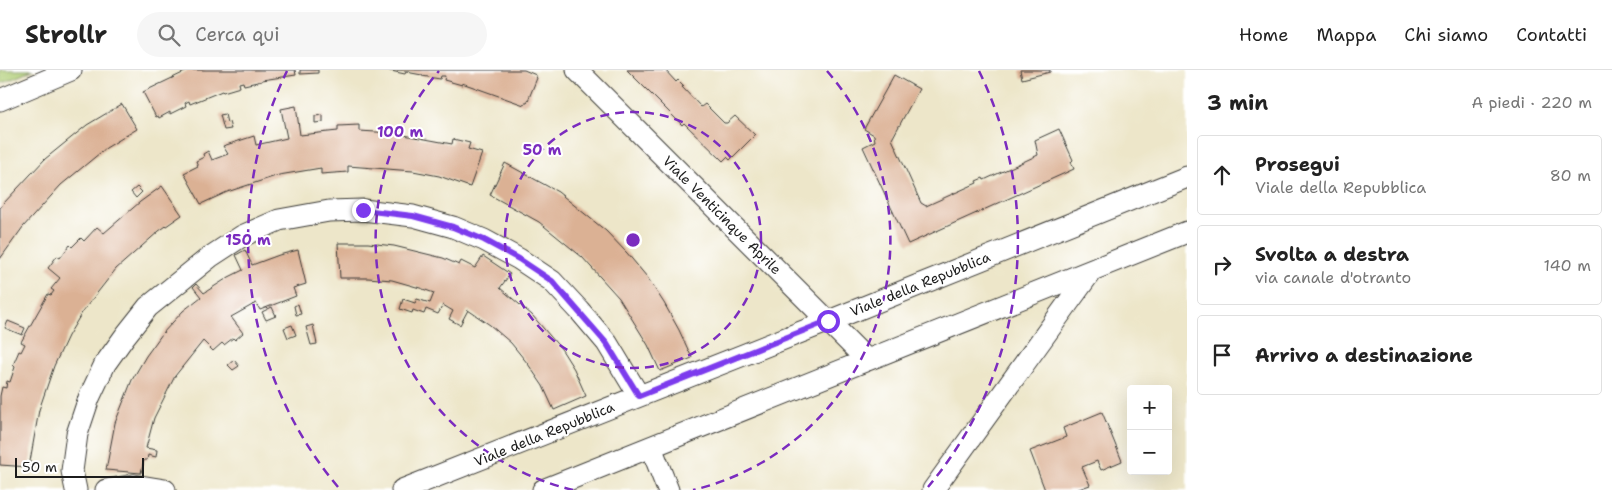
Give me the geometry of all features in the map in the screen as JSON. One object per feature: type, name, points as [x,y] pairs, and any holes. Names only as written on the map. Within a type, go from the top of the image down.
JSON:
[{"type":"street","points":[[0,100],[71,70]]},
{"type":"street","name":"Viale Venticinque Aprile","points":[[577,70],[867,360]]},
{"type":"street","name":"Viale della Repubblica","points":[[402,490],[1187,177]]},
{"type":"street","points":[[76,490],[72,471],[73,462],[77,434],[88,398],[106,364],[125,336],[148,308],[210,257],[242,236],[279,220],[329,211],[363,210],[413,216],[453,227],[484,240],[519,259],[552,281],[579,310],[607,344],[639,396]]},
{"type":"street","points":[[543,490],[1187,232]]},
{"type":"street","points":[[933,490],[1092,270]]},
{"type":"street","points":[[651,447],[668,490]]},
{"type":"street","points":[[106,490],[134,485],[165,490]]},
{"type":"green space","points":[[0,70],[33,70],[0,84]]},
{"type":"building","points":[[189,70],[295,70],[296,75],[262,80],[244,85],[243,82],[239,83],[240,87],[222,91],[190,104],[189,101],[185,103],[186,106],[170,114],[170,112],[159,118],[158,116],[156,117],[143,92]]},
{"type":"building","points":[[300,70],[318,70],[318,73],[300,74]]},
{"type":"building","points":[[386,70],[524,70],[536,75],[537,78],[527,103],[524,105],[462,83],[462,85],[444,80],[445,76],[441,76],[440,79]]},
{"type":"building","points":[[627,70],[665,70],[676,82],[678,80],[684,86],[682,87],[701,107],[705,104],[724,123],[727,123],[735,116],[755,135],[730,160],[727,157],[723,161],[684,123],[682,125]]},
{"type":"building","points":[[1020,70],[1050,70],[1050,72],[1022,79]]},
{"type":"building","points":[[894,75],[919,89],[892,139],[921,203],[926,206],[977,183],[976,181],[983,178],[984,180],[1038,155],[1035,140],[1059,129],[1073,160],[1071,162],[1074,169],[908,244],[863,147],[875,141],[874,135],[864,129]]},
{"type":"building","points":[[122,104],[137,129],[106,148],[61,185],[23,227],[0,259],[0,208],[3,204],[45,159],[87,125]]},
{"type":"building","points":[[296,106],[300,135],[338,131],[338,126],[359,125],[359,131],[393,133],[452,144],[453,139],[470,143],[468,149],[482,153],[470,187],[439,176],[413,171],[348,166],[348,172],[321,174],[321,168],[279,175],[227,192],[201,204],[184,173],[198,166],[196,161],[204,157],[203,154],[208,151],[212,160],[228,154],[223,146],[254,136],[256,145],[287,138],[281,109]]},
{"type":"building","points":[[225,114],[231,129],[224,130],[220,115]]},
{"type":"building","points":[[323,115],[323,122],[315,123],[315,116]]},
{"type":"building","points":[[505,163],[558,192],[606,231],[647,277],[679,330],[692,358],[660,371],[648,345],[619,298],[582,257],[539,222],[490,195]]},
{"type":"building","points":[[162,186],[182,215],[159,231],[116,269],[83,311],[68,336],[54,366],[39,410],[29,467],[0,465],[0,396],[2,387],[6,388],[7,381],[10,382],[15,367],[13,365],[19,351],[21,352],[25,344],[21,342],[48,294],[51,295],[54,291],[51,289],[60,278],[48,268],[57,256],[60,258],[70,245],[72,247],[81,238],[84,241],[97,227],[104,233]]},
{"type":"building","points":[[137,187],[142,192],[136,198],[131,192]]},
{"type":"building","points":[[338,243],[368,243],[394,246],[443,258],[459,265],[461,261],[475,268],[483,256],[510,274],[500,288],[532,315],[562,350],[574,369],[586,396],[554,410],[543,386],[511,343],[468,310],[460,325],[449,319],[453,311],[443,305],[438,314],[426,309],[424,314],[413,310],[412,313],[400,309],[403,299],[415,303],[417,299],[430,303],[434,293],[392,280],[340,278]]},
{"type":"building","points":[[245,250],[252,265],[298,250],[306,284],[293,288],[296,296],[260,310],[256,303],[231,317],[243,333],[235,340],[233,338],[224,345],[222,343],[213,351],[203,341],[175,376],[154,418],[146,448],[157,450],[156,457],[148,455],[147,460],[144,460],[141,473],[106,470],[115,423],[132,380],[146,356],[162,334],[183,311],[201,297],[193,287],[196,284],[204,293],[243,270],[236,255]]},
{"type":"building","points":[[298,304],[301,314],[296,315],[294,306]]},
{"type":"building","points":[[272,307],[276,316],[266,320],[262,312]]},
{"type":"building","points":[[8,321],[25,328],[22,335],[5,328]]},
{"type":"building","points":[[292,325],[296,335],[288,338],[284,328]]},
{"type":"building","points":[[313,325],[317,344],[311,345],[306,327]]},
{"type":"building","points":[[234,360],[239,366],[233,370],[228,365]]},
{"type":"building","points":[[1102,412],[1122,461],[1101,470],[1097,461],[1082,467],[1090,485],[1076,490],[1045,490],[1030,451],[1066,437],[1063,428]]},
{"type":"route","points":[[363,210],[413,216],[453,227],[484,240],[519,259],[552,281],[607,344],[639,396],[828,321]]}]
